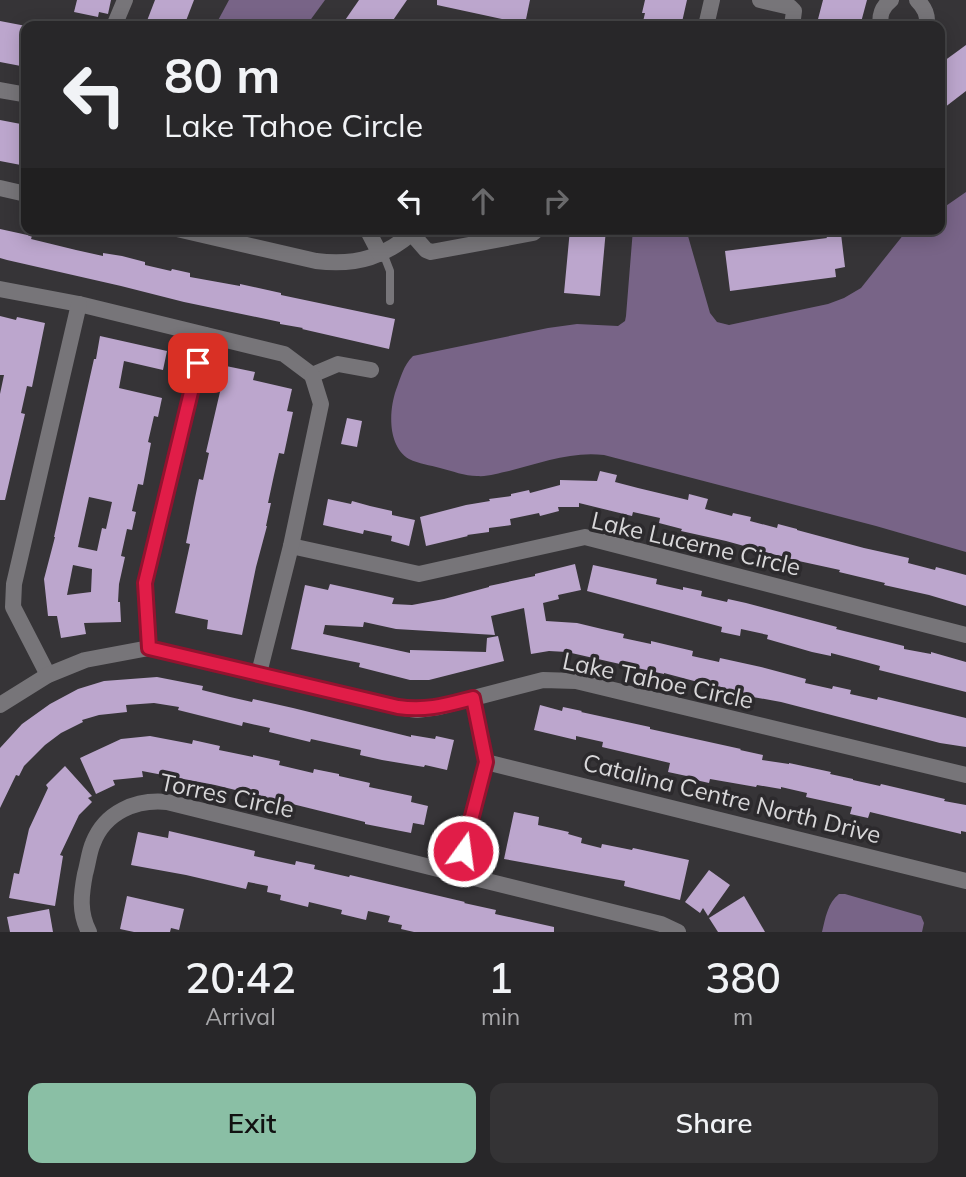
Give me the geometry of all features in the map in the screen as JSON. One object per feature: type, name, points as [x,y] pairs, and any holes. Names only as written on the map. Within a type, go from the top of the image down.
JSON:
[{"type":"street","points":[[116,21],[125,0]]},
{"type":"street","points":[[707,21],[712,0]]},
{"type":"street","points":[[760,0],[790,7],[794,11],[793,21]]},
{"type":"street","points":[[881,21],[881,14],[889,1]]},
{"type":"street","points":[[0,89],[21,94]]},
{"type":"street","points":[[0,188],[21,193]]},
{"type":"street","points":[[220,235],[316,261],[333,263],[350,263],[382,253],[411,235]]},
{"type":"street","points":[[371,235],[382,253]]},
{"type":"street","points":[[417,235],[426,250],[431,253],[498,235]]},
{"type":"street","points":[[0,289],[79,304],[284,354],[312,374],[321,404],[291,547],[259,673]]},
{"type":"street","points":[[48,676],[13,607],[14,584],[79,304]]},
{"type":"street","points":[[149,648],[145,583],[205,335]]},
{"type":"street","points":[[312,374],[338,364],[371,370]]},
{"type":"street","name":"Lake Lucerne Circle","points":[[291,547],[419,574],[585,537],[966,635]]},
{"type":"street","name":"Lake Tahoe Circle","points":[[0,705],[48,676],[85,660],[149,648],[417,710],[439,707],[542,680],[576,681],[966,775]]},
{"type":"street","points":[[457,873],[486,762],[473,698]]},
{"type":"street","name":"Catalina Centre North Drive","points":[[486,762],[966,881]]},
{"type":"street","name":"Torres Circle","points":[[89,932],[81,903],[91,845],[97,833],[116,813],[140,802],[154,801],[457,873],[661,924],[678,932]]},
{"type":"lane","points":[[382,253],[390,271],[390,300]]},
{"type":"shaded area","points":[[229,0],[325,0],[310,21],[218,21]]},
{"type":"shaded area","points":[[966,192],[966,552],[604,455],[568,456],[493,475],[477,476],[413,461],[402,453],[393,437],[391,417],[394,398],[403,372],[413,356],[548,328],[577,324],[618,326],[625,321],[633,235],[688,235],[710,313],[717,322],[729,325],[828,304],[844,298],[861,288],[903,235],[945,235],[945,207]]},
{"type":"shaded area","points":[[839,894],[921,916],[924,923],[922,932],[822,932],[830,906]]},
{"type":"building","points":[[77,0],[111,0],[108,14],[99,12],[98,17],[74,12]]},
{"type":"building","points":[[155,0],[194,0],[186,21],[147,21]]},
{"type":"building","points":[[359,0],[407,0],[392,21],[344,21]]},
{"type":"building","points":[[437,0],[530,0],[526,21],[511,21],[437,5]]},
{"type":"building","points":[[645,0],[687,0],[682,21],[643,21],[645,13],[642,13]]},
{"type":"building","points":[[823,0],[867,0],[861,21],[818,21]]},
{"type":"building","points":[[0,21],[21,25],[21,66],[0,62]]},
{"type":"building","points":[[966,45],[966,91],[945,107],[945,60]]},
{"type":"building","points":[[0,120],[21,124],[21,165],[0,161]]},
{"type":"building","points":[[0,229],[76,250],[103,256],[103,253],[122,256],[145,262],[145,265],[190,273],[190,277],[240,284],[395,319],[389,349],[0,258]]},
{"type":"building","points":[[569,235],[605,235],[600,296],[564,293]]},
{"type":"building","points":[[841,235],[845,267],[835,269],[836,277],[730,291],[725,251],[827,238],[826,236]]},
{"type":"building","points":[[0,316],[45,323],[32,387],[27,386],[21,413],[25,414],[5,500],[0,500],[0,394],[4,375],[0,375]]},
{"type":"building","points":[[100,336],[167,351],[163,370],[124,361],[119,388],[162,398],[158,417],[154,416],[148,442],[151,443],[143,485],[138,484],[132,511],[136,512],[132,530],[127,529],[121,556],[125,557],[119,584],[121,622],[84,623],[86,634],[61,638],[57,616],[48,616],[44,579]],"holes":[[[89,497],[112,502],[106,529],[102,528],[97,551],[78,547]],[[73,565],[92,569],[91,592],[67,595]]]},
{"type":"building","points":[[226,366],[255,372],[253,380],[292,389],[287,411],[293,412],[284,454],[279,453],[268,503],[271,503],[267,526],[242,635],[207,629],[208,620],[175,613],[190,544],[186,543],[195,498],[199,479],[203,480],[209,453],[206,452]]},
{"type":"building","points":[[347,418],[362,421],[357,447],[341,444]]},
{"type":"building","points":[[600,471],[617,475],[615,482],[638,488],[688,500],[689,494],[708,499],[705,509],[732,516],[733,513],[751,517],[750,521],[777,528],[778,524],[909,558],[908,563],[966,575],[966,606],[884,585],[885,583],[839,572],[840,570],[681,531],[682,529],[659,523],[660,518],[633,512],[632,516],[579,503],[579,507],[558,507],[559,511],[540,516],[539,513],[510,519],[511,525],[489,528],[489,532],[426,546],[420,517],[529,490],[530,493],[560,485],[560,480],[597,481]]},
{"type":"building","points":[[328,499],[351,504],[352,501],[415,520],[409,546],[391,541],[392,536],[364,530],[363,534],[323,525]]},
{"type":"building","points":[[575,564],[581,590],[558,595],[559,599],[543,603],[546,621],[577,623],[624,634],[623,638],[651,644],[651,641],[693,651],[692,656],[719,662],[720,658],[761,667],[806,679],[805,683],[832,689],[833,686],[851,690],[850,694],[877,700],[878,697],[966,718],[966,747],[940,743],[781,702],[736,694],[664,673],[567,652],[531,654],[524,608],[491,616],[495,635],[396,629],[364,622],[363,627],[325,625],[323,634],[410,653],[410,650],[486,652],[487,638],[498,636],[504,661],[429,680],[410,680],[359,667],[360,663],[291,649],[305,585],[328,590],[330,584],[394,598],[392,604],[412,605]]},
{"type":"building","points":[[593,565],[657,579],[656,584],[702,591],[701,596],[746,603],[837,627],[836,629],[904,646],[904,649],[931,652],[966,662],[966,692],[879,670],[880,666],[858,660],[831,653],[831,656],[812,652],[767,639],[768,635],[741,629],[740,636],[721,632],[722,627],[587,591]]},
{"type":"building","points":[[157,677],[203,686],[202,690],[230,697],[252,702],[253,699],[411,737],[435,739],[436,736],[454,740],[447,770],[360,755],[361,750],[311,739],[310,742],[269,732],[270,728],[243,722],[242,726],[178,710],[179,707],[154,703],[126,705],[127,712],[82,720],[83,722],[45,745],[24,766],[19,776],[16,775],[0,808],[0,748],[22,724],[50,704],[78,689],[104,681]]},
{"type":"building","points":[[540,705],[562,711],[563,707],[582,711],[741,749],[763,755],[762,760],[831,772],[830,774],[853,780],[880,786],[881,784],[966,805],[966,832],[961,831],[961,834],[870,812],[868,818],[850,814],[852,807],[806,797],[807,793],[781,787],[756,787],[710,779],[709,783],[668,772],[670,763],[602,747],[603,742],[576,736],[576,740],[534,730]]},
{"type":"building","points":[[150,736],[192,744],[193,740],[220,746],[219,750],[280,761],[279,765],[313,773],[314,769],[339,774],[370,783],[369,787],[412,796],[411,802],[428,806],[424,825],[413,823],[411,833],[365,824],[215,785],[142,771],[143,777],[113,780],[115,785],[96,794],[80,758],[121,739]]},
{"type":"building","points":[[65,766],[92,796],[88,798],[92,802],[79,815],[60,855],[63,856],[55,906],[9,898],[14,873],[19,874],[29,829],[48,788],[46,785]]},
{"type":"building","points":[[514,812],[539,817],[538,825],[569,832],[568,834],[582,838],[581,843],[601,848],[602,844],[632,850],[633,848],[689,860],[680,900],[624,886],[625,881],[504,859]]},
{"type":"building","points":[[169,831],[255,851],[254,856],[295,865],[296,861],[315,865],[314,869],[496,910],[495,914],[554,927],[554,932],[414,932],[401,929],[402,925],[388,922],[390,916],[368,911],[366,920],[341,914],[342,910],[309,902],[308,907],[280,900],[281,895],[267,892],[268,886],[248,882],[246,889],[131,865],[138,832],[168,838]]},
{"type":"building","points":[[709,870],[730,885],[708,916],[703,908],[700,913],[685,902]]},
{"type":"building","points":[[127,896],[184,909],[179,930],[171,928],[170,932],[134,932],[120,929]]},
{"type":"building","points":[[744,896],[765,932],[718,932],[709,918]]},
{"type":"building","points":[[49,909],[53,932],[10,932],[7,917]]},
{"type":"route","points":[[198,363],[145,583],[149,648],[417,710],[473,698],[486,762],[463,851]]}]
